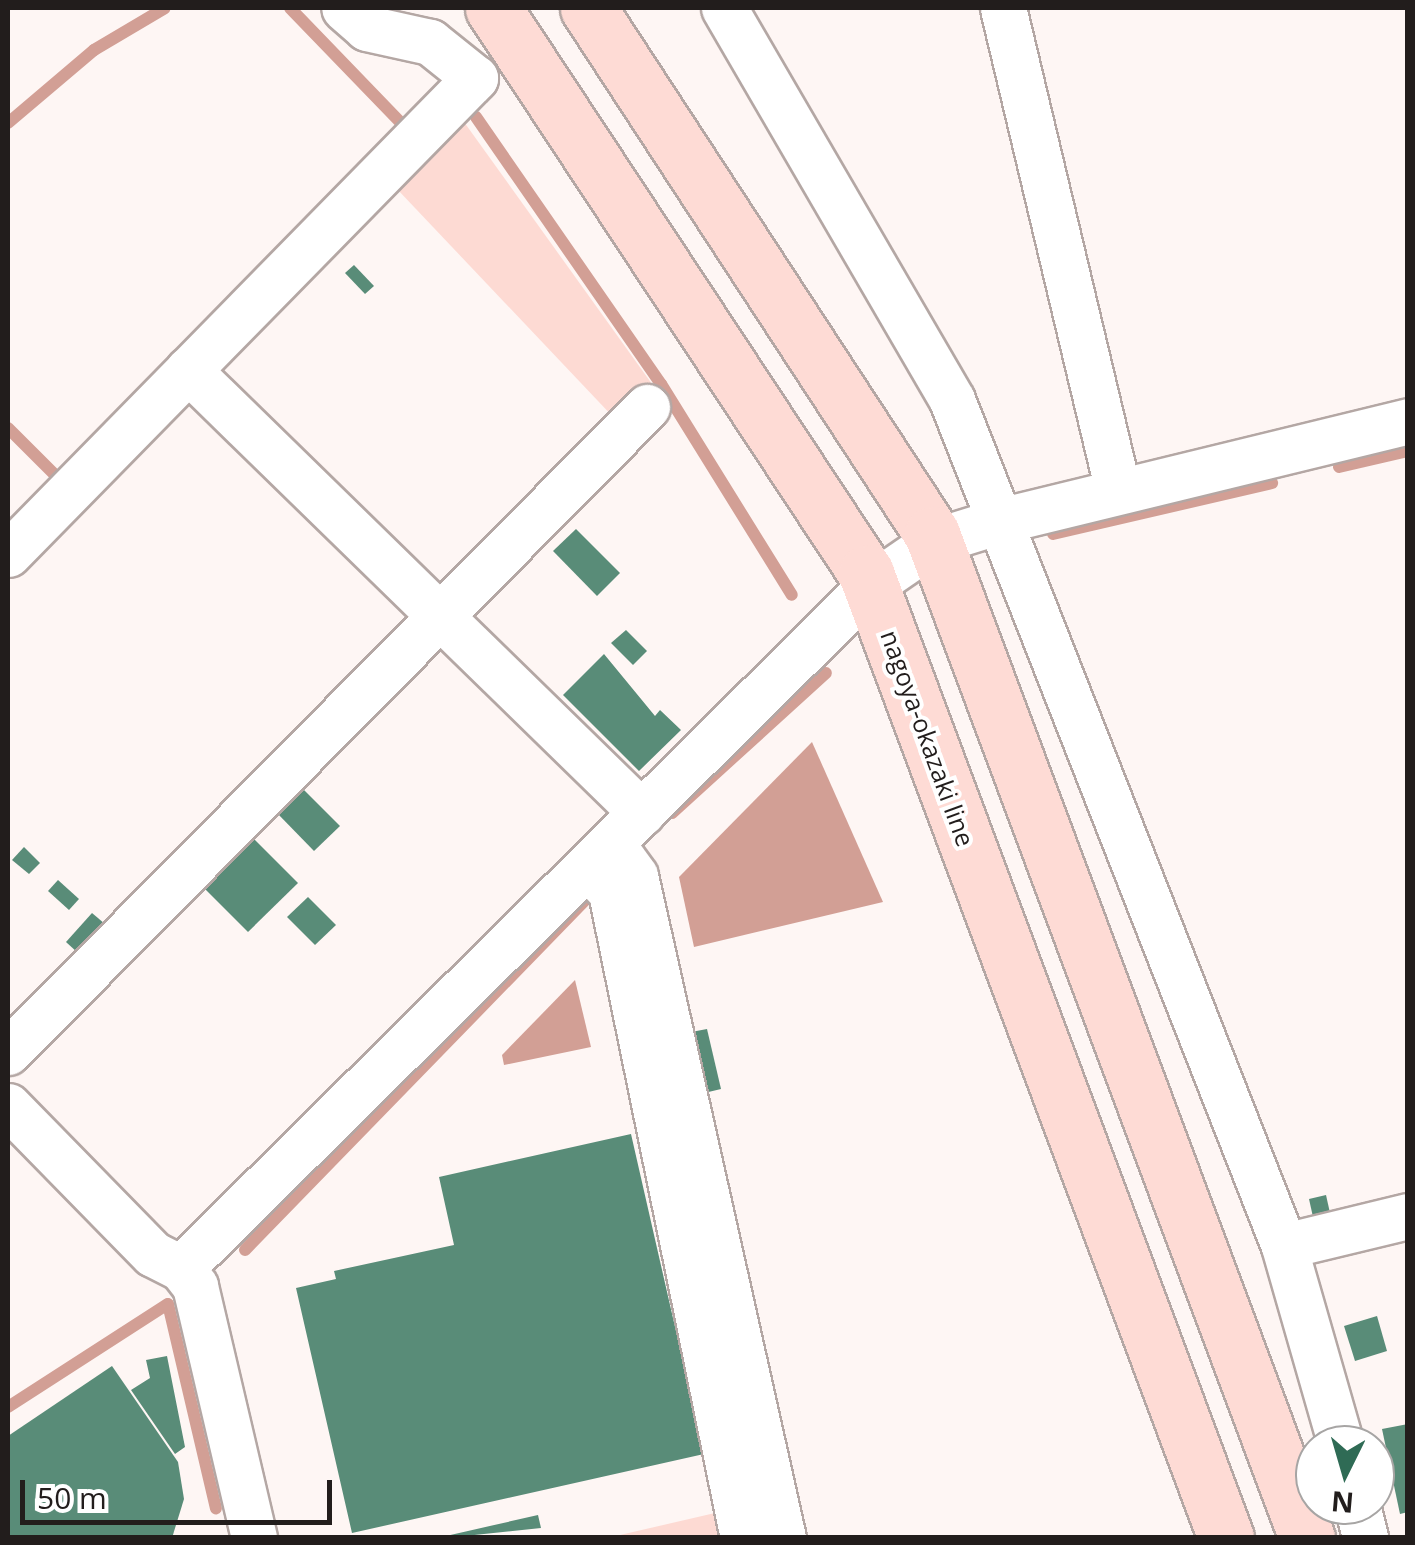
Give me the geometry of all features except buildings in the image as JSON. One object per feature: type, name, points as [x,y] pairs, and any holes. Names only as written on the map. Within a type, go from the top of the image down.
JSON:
[{"type":"main road","name":"nagoya-okazaki line","points":[[493,8],[871,585],[1226,1538]]},
{"type":"main road","points":[[588,8],[935,541],[1307,1538]]},
{"type":"street","points":[[8,554],[475,78],[430,42],[368,28],[344,8]]},
{"type":"street","points":[[724,8],[952,400],[1003,520],[1284,1246],[1334,1425]]},
{"type":"street","points":[[1003,8],[1116,486]]},
{"type":"street","points":[[188,370],[438,611],[614,841],[635,876],[783,1538]]},
{"type":"street","points":[[8,1052],[438,611],[647,408]]},
{"type":"street","points":[[182,1268],[871,585],[935,541],[1003,520],[1116,486],[1408,422]]},
{"type":"street","points":[[614,841],[610,892],[744,1538]]},
{"type":"street","points":[[8,1106],[153,1254],[182,1268],[195,1286],[254,1538]]},
{"type":"street","points":[[1284,1246],[1408,1216]]},
{"type":"shaded area","points":[[464,122],[652,384],[616,420],[397,189]]},
{"type":"shaded area","points":[[812,742],[883,902],[694,947],[679,877]]},
{"type":"shaded area","points":[[575,980],[591,1047],[504,1065],[502,1055]]},
{"type":"shaded area","points":[[728,1510],[734,1538],[607,1538]]},
{"type":"waterway","points":[[8,123],[94,50],[165,8]]},
{"type":"waterway","points":[[290,8],[406,128]]},
{"type":"waterway","points":[[476,117],[661,384],[792,595]]},
{"type":"waterway","points":[[8,428],[56,476]]},
{"type":"waterway","points":[[1339,467],[1408,451]]},
{"type":"waterway","points":[[1053,534],[1272,483]]},
{"type":"waterway","points":[[672,813],[826,673]]},
{"type":"waterway","points":[[245,1250],[585,900]]},
{"type":"waterway","points":[[8,1407],[168,1304],[216,1508]]}]
